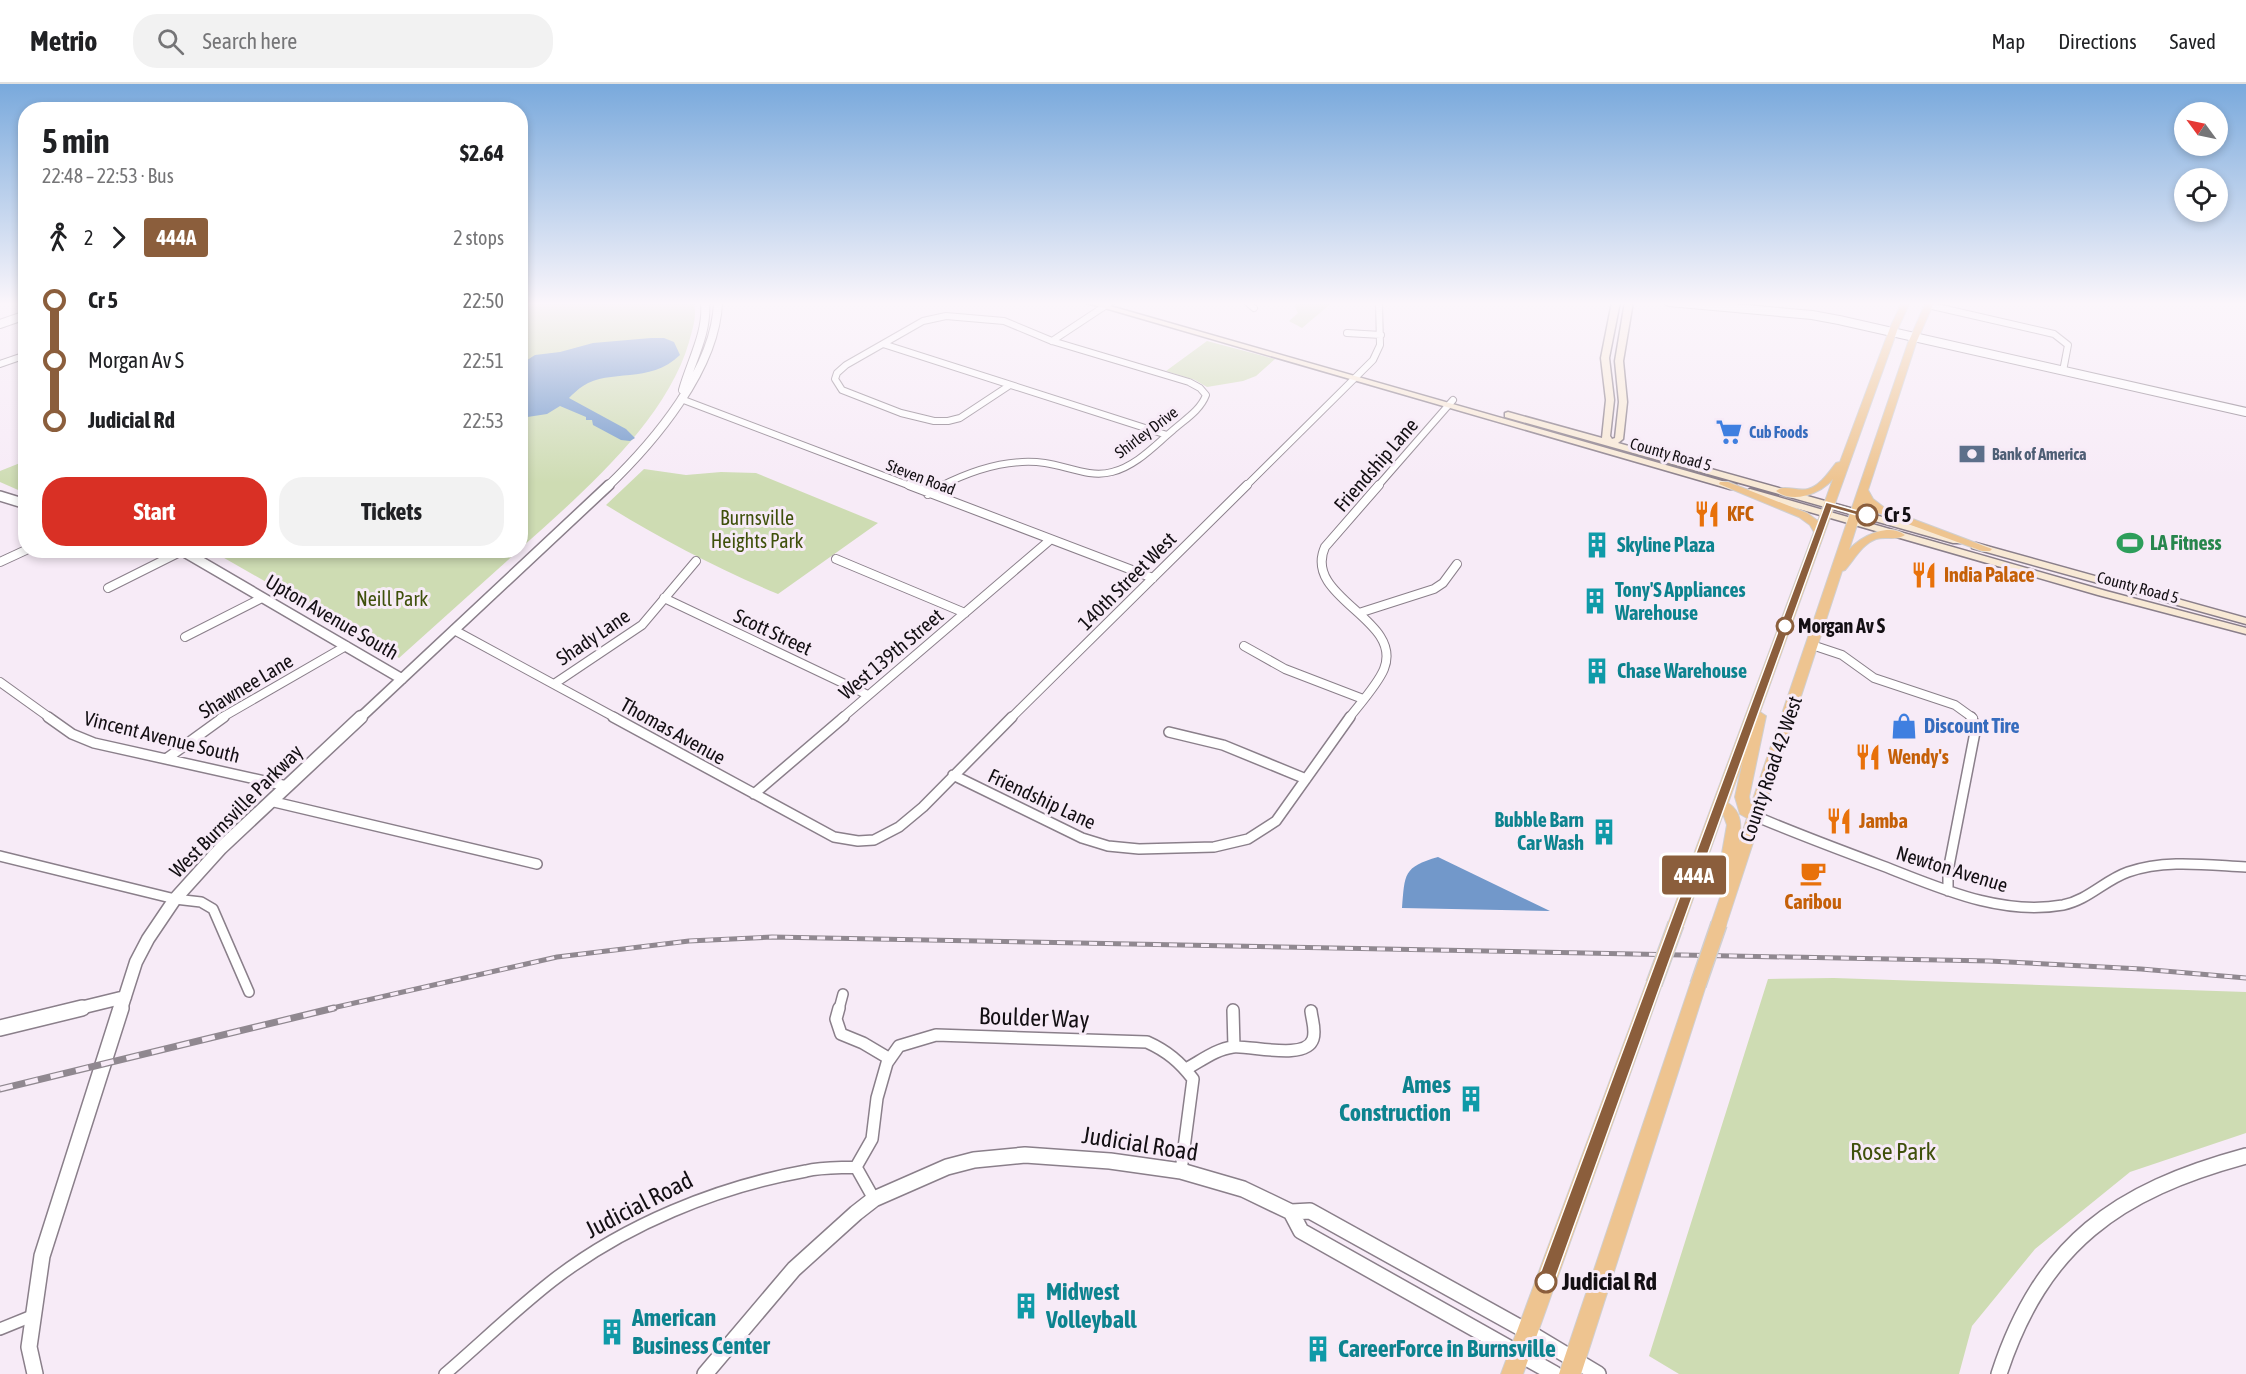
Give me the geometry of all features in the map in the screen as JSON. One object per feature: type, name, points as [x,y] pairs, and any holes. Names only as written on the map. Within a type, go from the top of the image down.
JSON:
[{"type":"highway","name":"County Road 42 West","points":[[1516,1364],[1882,362]]},
{"type":"highway","name":"County Road 42 West","points":[[1573,1367],[1906,362]]},
{"type":"highway","points":[[1781,491],[1812,493],[1824,483],[1847,456]]},
{"type":"highway","points":[[1724,484],[1803,516],[1819,531]]},
{"type":"highway","points":[[1863,490],[1868,501],[1882,511],[1986,549]]},
{"type":"highway","points":[[1836,575],[1869,537],[1877,534],[1899,535]]},
{"type":"highway","points":[[1755,816],[1745,810],[1742,797],[1765,682]]},
{"type":"highway","points":[[1719,924],[1734,825],[1733,816],[1729,810],[1720,805]]},
{"type":"main road","name":"County Road 5","points":[[1307,362],[1610,447],[1781,491],[1827,509]]},
{"type":"main road","points":[[1606,362],[1610,400],[1605,437],[1610,447],[1618,439],[1623,414],[1619,362]]},
{"type":"main road","name":"County Road 5","points":[[1610,447],[1724,484],[1986,549],[2246,621]]},
{"type":"main road","name":"County Road 5","points":[[1854,517],[1899,535],[2246,631]]},
{"type":"street","name":"West Burnsville Parkway","points":[[681,399],[691,362]]},
{"type":"street","name":"West Burnsville Parkway","points":[[35,1374],[29,1347],[42,1256],[136,962],[148,939],[175,899],[221,848],[624,471],[654,437],[681,399],[702,362]]},
{"type":"street","name":"Shirley Drive","points":[[851,362],[837,373],[835,379],[842,390],[928,421],[943,423],[961,418],[1010,385]]},
{"type":"street","points":[[939,362],[1167,435]]},
{"type":"street","name":"Shirley Drive","points":[[928,494],[942,485],[1012,462],[1039,462],[1087,474],[1113,472],[1129,465],[1204,403],[1206,395],[1200,387],[1123,362]]},
{"type":"street","name":"140th Street West","points":[[881,838],[898,829],[1357,377],[1369,362]]},
{"type":"street","points":[[2024,362],[2246,412]]},
{"type":"street","points":[[2063,371],[2065,362]]},
{"type":"street","name":"Steven Road","points":[[681,399],[1153,579]]},
{"type":"street","name":"Friendship Lane","points":[[953,775],[1082,838],[1108,846],[1139,849],[1214,847],[1248,839],[1276,821],[1384,669],[1387,654],[1380,636],[1324,578],[1320,567],[1320,556],[1325,547],[1450,403]]},
{"type":"street","points":[[0,496],[18,502]]},
{"type":"street","name":"West 139th Street","points":[[754,794],[1050,540]]},
{"type":"street","points":[[0,562],[18,554]]},
{"type":"street","points":[[108,588],[167,558]]},
{"type":"street","name":"Upton Avenue South","points":[[193,558],[402,679]]},
{"type":"street","points":[[836,559],[965,613]]},
{"type":"street","name":"Shady Lane","points":[[554,684],[642,626],[696,561]]},
{"type":"street","points":[[1359,613],[1434,589],[1443,583],[1457,564]]},
{"type":"street","points":[[185,638],[262,598]]},
{"type":"street","name":"Scott Street","points":[[664,598],[868,695]]},
{"type":"street","name":"Thomas Avenue","points":[[454,630],[834,837],[863,842],[881,838]]},
{"type":"street","points":[[1812,645],[1842,656],[1874,678],[1955,705],[1974,719],[1976,727],[1948,871],[1948,891]]},
{"type":"street","name":"Shawnee Lane","points":[[166,759],[215,722],[346,646]]},
{"type":"street","points":[[1244,646],[1285,669],[1364,699]]},
{"type":"street","name":"Vincent Avenue South","points":[[0,682],[72,734],[94,743],[287,786]]},
{"type":"street","points":[[1169,732],[1223,745],[1306,779]]},
{"type":"street","points":[[270,801],[537,864]]},
{"type":"street","name":"Newton Avenue","points":[[1755,816],[1948,891],[2001,905],[2043,908],[2081,901],[2116,878],[2143,868],[2246,867]]},
{"type":"street","points":[[0,856],[175,899],[201,902],[213,909],[249,992]]},
{"type":"street","points":[[843,994],[836,1019],[841,1034],[863,1043],[890,1059],[877,1098],[872,1139],[856,1167],[874,1199]]},
{"type":"street","points":[[0,1028],[125,997]]},
{"type":"street","points":[[1233,1010],[1234,1047]]},
{"type":"street","points":[[1181,1171],[1193,1079],[1186,1069],[1234,1047],[1294,1050],[1304,1048],[1312,1042],[1314,1033],[1311,1011]]},
{"type":"street","name":"Boulder Way","points":[[890,1059],[899,1046],[936,1035],[1147,1042],[1180,1060],[1186,1069]]},
{"type":"street","name":"Judicial Road","points":[[705,1374],[794,1269],[823,1240],[874,1199],[947,1167],[998,1157],[1025,1155],[1110,1161],[1181,1171],[1243,1189],[1291,1212],[1310,1211],[1528,1332],[1573,1367],[1598,1374]]},
{"type":"street","points":[[1999,1374],[2012,1335],[2028,1304],[2046,1277],[2084,1235],[2113,1210],[2145,1191],[2184,1174],[2246,1156]]},
{"type":"street","name":"Judicial Road","points":[[446,1374],[553,1280],[615,1240],[650,1222],[697,1199],[739,1186],[808,1170],[856,1167]]},
{"type":"street","name":"Judicial Road","points":[[1291,1212],[1301,1231],[1516,1364],[1555,1374]]},
{"type":"street","points":[[0,1329],[32,1316]]},
{"type":"green space","points":[[528,362],[682,362],[678,372],[642,428],[619,455],[528,542]]},
{"type":"green space","points":[[1178,362],[1271,362],[1256,376],[1243,381],[1207,387],[1195,380],[1166,371]]},
{"type":"green space","points":[[18,464],[18,490],[0,482],[0,471]]},
{"type":"green space","name":"Burnsville Heights Park","points":[[644,469],[686,475],[721,472],[756,473],[878,523],[778,594],[690,553],[606,505]]},
{"type":"green space","name":"Neill Park","points":[[224,558],[510,558],[399,658]]},
{"type":"green space","name":"Rose Park","points":[[1834,978],[2246,992],[2246,1133],[2130,1172],[2035,1249],[1972,1326],[1959,1374],[1679,1374],[1649,1356],[1768,979]]},
{"type":"water","points":[[528,362],[670,362],[656,370],[594,381],[581,387],[569,398],[626,429],[635,438],[630,441],[621,440],[593,425],[592,420],[586,420],[586,417],[560,406],[547,414],[528,417]]},
{"type":"water","points":[[1438,857],[1550,911],[1402,908],[1405,880],[1408,874],[1418,864]]},
{"type":"railway","points":[[328,1009],[557,957],[689,941],[772,937],[1989,961],[2141,969],[2246,978]]},
{"type":"railway","points":[[0,1089],[334,1008]]},
{"type":"bus line","name":"444A","points":[[1546,1282],[1829,504],[1867,515]]},
{"type":"place","name":"Cub Foods","points":[[1729,432]]},
{"type":"place","name":"Bank of America","points":[[1972,454]]},
{"type":"place","name":"KFC","points":[[1707,514]]},
{"type":"place","name":"Cr 5","points":[[1867,515]]},
{"type":"place","name":"LA Fitness","points":[[2130,543]]},
{"type":"place","name":"Skyline Plaza","points":[[1597,545]]},
{"type":"place","name":"India Palace","points":[[1924,575]]},
{"type":"place","name":"Tony'S Appliances Warehouse","points":[[1595,601]]},
{"type":"place","name":"Morgan Av S","points":[[1785,626]]},
{"type":"place","name":"Chase Warehouse","points":[[1597,671]]},
{"type":"place","name":"Discount Tire","points":[[1904,726]]},
{"type":"place","name":"Wendy's","points":[[1868,757]]},
{"type":"place","name":"Jamba","points":[[1839,821]]},
{"type":"place","name":"Bubble Barn Car Wash","points":[[1604,832]]},
{"type":"place","name":"Caribou","points":[[1813,873]]},
{"type":"place","name":"Ames Construction","points":[[1471,1099]]},
{"type":"place","name":"Judicial Rd","points":[[1546,1282]]},
{"type":"place","name":"Midwest Volleyball","points":[[1026,1306]]},
{"type":"place","name":"American Business Center","points":[[612,1332]]},
{"type":"place","name":"CareerForce in Burnsville","points":[[1318,1349]]}]
